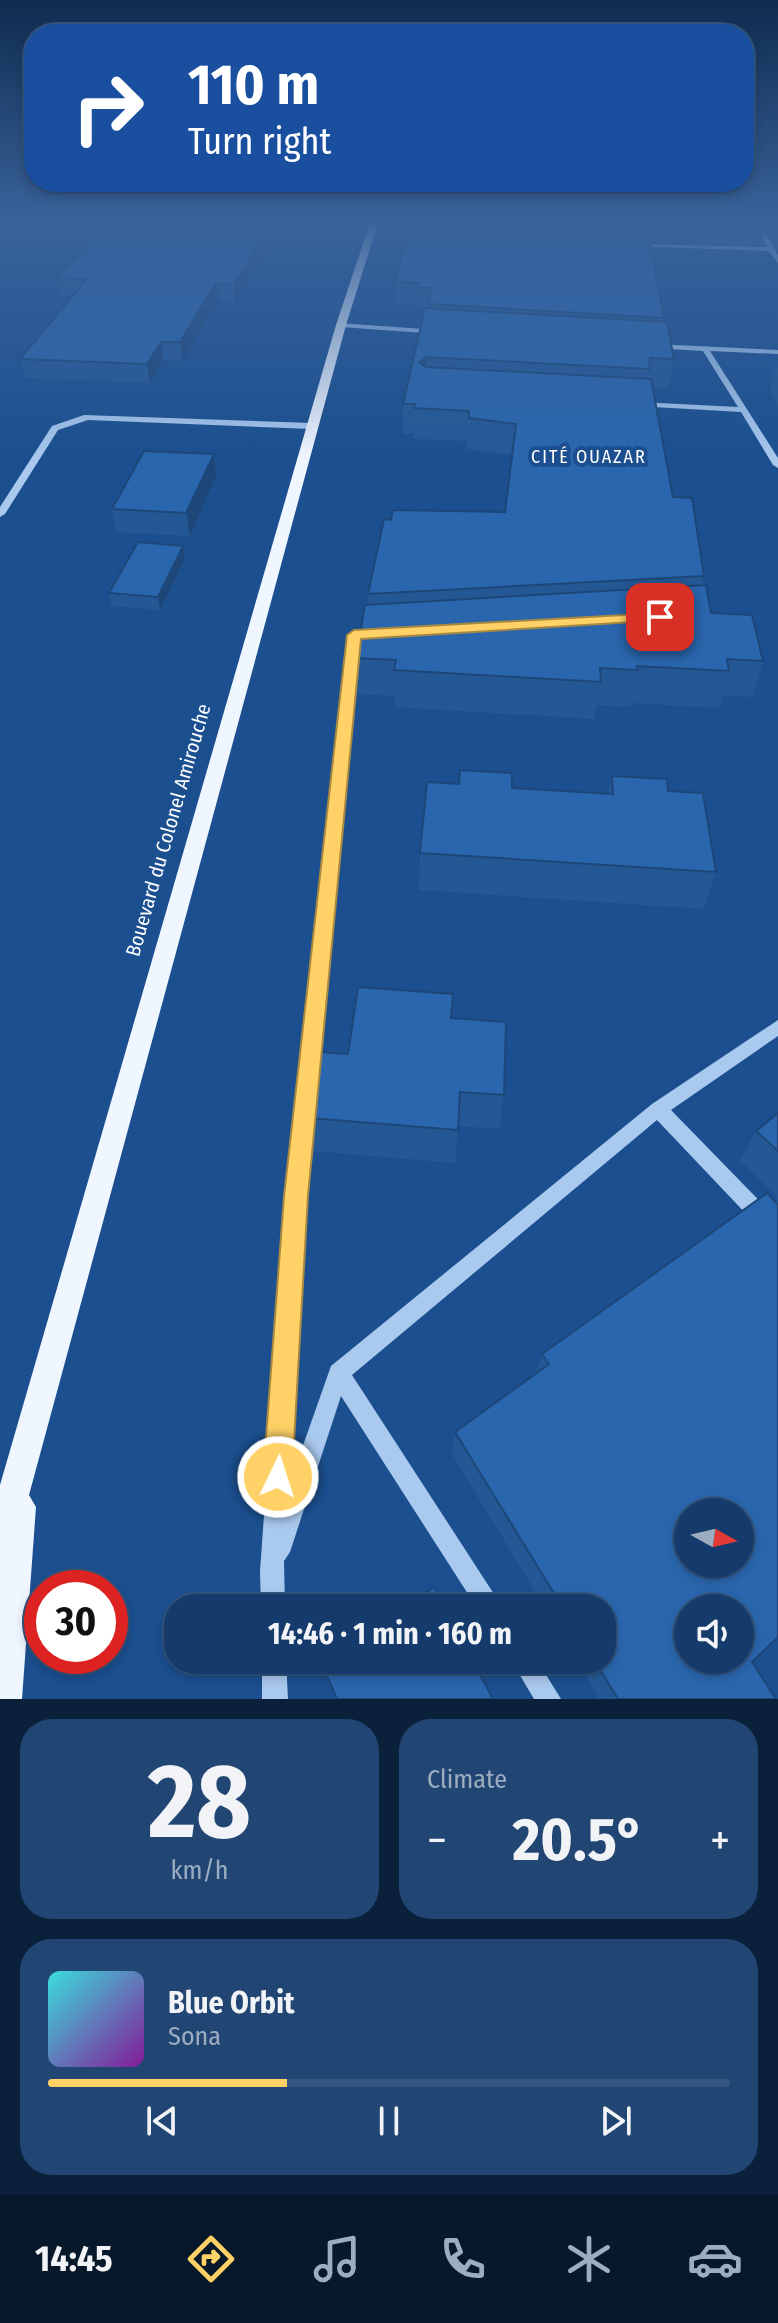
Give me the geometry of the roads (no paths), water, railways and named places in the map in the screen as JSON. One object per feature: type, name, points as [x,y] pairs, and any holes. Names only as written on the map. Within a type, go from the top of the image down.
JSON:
[{"type":"main road","name":"Bouevard du Colonel Amirouche","points":[[0,1542],[348,302]]},
{"type":"main road","name":"Bouevard du Colonel Amirouche","points":[[4,1699],[24,1455]]},
{"type":"street","points":[[341,325],[451,333]]},
{"type":"street","points":[[648,346],[778,352]]},
{"type":"street","points":[[706,350],[778,465]]},
{"type":"street","points":[[631,403],[742,410]]},
{"type":"street","points":[[0,514],[55,428],[87,417],[312,426]]},
{"type":"street","points":[[273,1594],[296,1196],[354,635],[400,632]]},
{"type":"street","points":[[272,1571],[338,1373],[658,1109],[778,1027]]},
{"type":"street","points":[[658,1109],[778,1233]]},
{"type":"street","points":[[338,1373],[482,1594]]},
{"type":"street","points":[[274,1674],[275,1699]]},
{"type":"street","points":[[532,1674],[548,1699]]},
{"type":"district","name":"CITÉ OUAZAR","points":[[589,457]]}]
